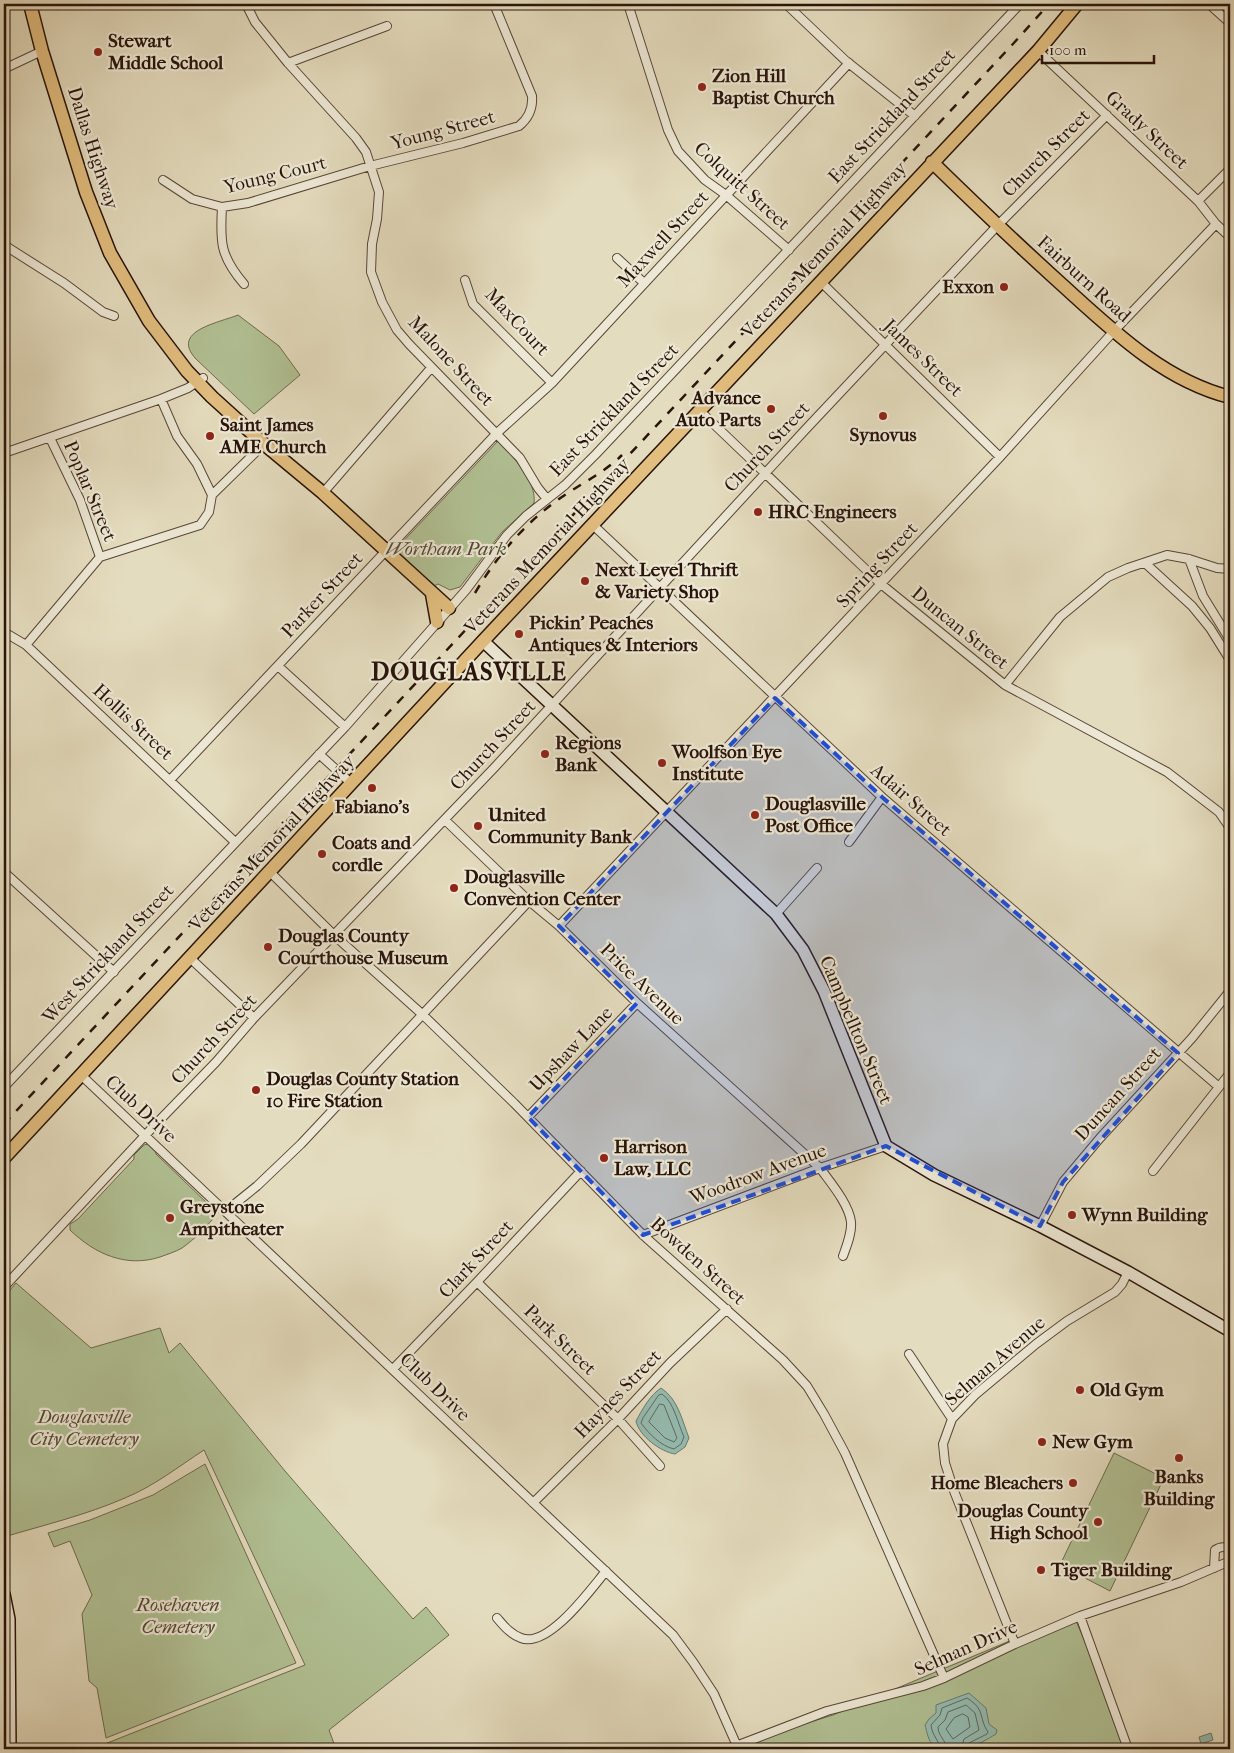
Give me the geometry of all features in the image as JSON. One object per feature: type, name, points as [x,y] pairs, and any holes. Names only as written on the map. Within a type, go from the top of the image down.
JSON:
[{"type":"main road","name":"Dallas Highway","points":[[30,4],[42,51],[86,192],[110,253],[158,334],[175,356],[264,444],[308,479],[449,608]]},
{"type":"main road","name":"Veterans Memorial Highway","points":[[4,1158],[699,410],[822,283],[932,162],[1038,51],[1077,4]]},
{"type":"main road","name":"Fairburn Road","points":[[932,162],[997,226],[1144,356],[1198,387],[1230,397]]},
{"type":"main road","name":"Dallas Highway","points":[[200,380],[294,463],[308,479]]},
{"type":"main road","points":[[432,594],[437,622]]},
{"type":"main road","name":"Campbellton Street","points":[[484,641],[776,914],[803,950],[824,991],[886,1146]]},
{"type":"main road","points":[[886,1146],[934,1175],[1040,1226],[1128,1272],[1230,1331]]},
{"type":"main road","points":[[4,1594],[9,1619],[10,1749]]},
{"type":"street","name":"Malone Street","points":[[246,4],[255,22],[288,63],[356,138],[366,152],[379,192],[370,272],[382,302],[397,330],[520,458],[547,499]]},
{"type":"street","name":"Young Street","points":[[370,166],[463,143],[519,126],[524,122],[531,110],[532,96],[494,4]]},
{"type":"street","name":"Colquitt Street","points":[[628,4],[668,130],[678,151],[705,180],[726,195],[789,250]]},
{"type":"street","points":[[786,4],[849,63],[915,116]]},
{"type":"street","name":"East Strickland Street","points":[[235,842],[345,727],[466,590],[507,535],[596,454],[1020,4]]},
{"type":"street","points":[[1209,4],[1230,23]]},
{"type":"street","points":[[288,63],[387,26]]},
{"type":"street","points":[[4,72],[8,67],[42,51]]},
{"type":"street","name":"Grady Street","points":[[1038,51],[1198,201],[1216,224],[1230,236]]},
{"type":"street","name":"Maxwell Street","points":[[497,433],[552,383],[849,63]]},
{"type":"street","name":"Church Street","points":[[4,1287],[216,1062],[254,1018],[335,936],[552,706],[659,588],[997,226],[1107,115]]},
{"type":"street","name":"Young Court","points":[[163,180],[192,200],[222,207],[248,203],[370,166]]},
{"type":"street","points":[[1198,201],[1230,169]]},
{"type":"street","points":[[222,207],[220,240],[234,272],[244,284]]},
{"type":"street","name":"Spring Street","points":[[559,926],[775,698],[1000,457],[1114,331],[1216,224]]},
{"type":"street","points":[[4,244],[64,282],[103,312],[114,316]]},
{"type":"street","points":[[618,258],[644,283]]},
{"type":"street","name":"MaxCourt","points":[[464,280],[473,304],[552,383]]},
{"type":"street","name":"James Street","points":[[822,283],[1000,457]]},
{"type":"street","points":[[323,493],[432,368]]},
{"type":"street","points":[[4,453],[161,399],[200,380]]},
{"type":"street","points":[[26,645],[100,557],[200,525],[209,512],[212,495],[198,464],[177,436],[161,399]]},
{"type":"street","name":"Duncan Street","points":[[699,410],[881,584],[1005,685],[1168,772],[1219,812],[1230,828]]},
{"type":"street","name":"Parker Street","points":[[170,780],[368,569],[387,552],[497,433]]},
{"type":"street","name":"Poplar Street","points":[[50,438],[80,500],[100,557]]},
{"type":"street","points":[[212,495],[264,444]]},
{"type":"street","name":"Adair Street","points":[[593,524],[775,698],[882,797],[1219,1087]]},
{"type":"street","points":[[1005,685],[1060,617],[1108,577],[1167,555],[1189,559],[1217,568],[1230,569]]},
{"type":"street","points":[[1189,559],[1203,596],[1230,640]]},
{"type":"street","points":[[1145,563],[1192,606],[1210,628],[1230,660]]},
{"type":"street","name":"Hollis Street","points":[[4,632],[26,645],[235,842]]},
{"type":"street","points":[[278,666],[345,727]]},
{"type":"street","points":[[319,754],[352,784]]},
{"type":"street","points":[[850,842],[882,797]]},
{"type":"street","name":"Price Avenue","points":[[445,820],[529,901],[559,926],[637,1004],[820,1168],[836,1188],[851,1221],[850,1233],[843,1256]]},
{"type":"street","name":"West Strickland Street","points":[[4,1087],[235,842]]},
{"type":"street","points":[[776,914],[817,868]]},
{"type":"street","points":[[4,872],[114,972]]},
{"type":"street","name":"Bowden Street","points":[[270,872],[335,936],[423,1015],[528,1117],[643,1235],[783,1360],[807,1386],[845,1453],[944,1678]]},
{"type":"street","points":[[226,1211],[257,1186],[301,1144],[529,901]]},
{"type":"street","points":[[190,958],[254,1018]]},
{"type":"street","name":"Duncan Street","points":[[1040,1226],[1063,1182],[1100,1138],[1209,1020],[1230,991]]},
{"type":"street","name":"Upshaw Lane","points":[[528,1117],[637,1004]]},
{"type":"street","points":[[1153,1170],[1230,1073]]},
{"type":"street","name":"Club Drive","points":[[81,1075],[673,1635],[714,1694],[737,1746]]},
{"type":"street","name":"Woodrow Avenue","points":[[643,1235],[820,1168],[886,1146]]},
{"type":"street","name":"Clark Street","points":[[393,1369],[581,1171]]},
{"type":"street","name":"Selman Avenue","points":[[1015,1644],[954,1491],[945,1464],[943,1444],[952,1418],[975,1395],[1036,1344],[1067,1321],[1115,1292],[1122,1284],[1128,1272]]},
{"type":"street","name":"Park Street","points":[[477,1282],[618,1419],[660,1466]]},
{"type":"street","name":"Haynes Street","points":[[533,1503],[618,1419],[670,1363],[727,1309]]},
{"type":"street","points":[[909,1354],[952,1418]]},
{"type":"street","points":[[1214,1568],[1215,1550],[1222,1546],[1230,1550]]},
{"type":"street","name":"Selman Drive","points":[[728,1749],[827,1711],[914,1689],[944,1678],[1080,1616],[1181,1582],[1230,1561]]},
{"type":"street","points":[[497,1618],[506,1630],[522,1639],[531,1639],[547,1633],[567,1618],[606,1571]]},
{"type":"street","points":[[1080,1616],[1128,1749]]},
{"type":"highlighted area","points":[[775,698],[882,797],[1178,1053],[1063,1182],[1040,1226],[886,1146],[643,1235],[528,1117],[637,1003],[559,926]]},
{"type":"green space","points":[[238,315],[279,346],[300,375],[254,414],[196,359],[190,349],[189,341],[200,330]]},
{"type":"green space","name":"Wortham Park","points":[[498,441],[528,478],[532,486],[534,503],[502,532],[460,587],[450,590],[438,584],[434,586],[394,551]]},
{"type":"green space","points":[[148,1144],[209,1205],[214,1205],[218,1209],[218,1213],[192,1241],[174,1252],[147,1260],[123,1260],[100,1252],[90,1246],[70,1230],[70,1224],[78,1219],[134,1159],[134,1155],[144,1145]]},
{"type":"green space","name":"Douglasville City Cemetery","points":[[16,1283],[91,1348],[160,1328],[169,1353],[180,1343],[285,1471],[413,1619],[426,1607],[449,1635],[329,1730],[336,1749],[92,1749],[305,1665],[204,1450],[156,1482],[125,1498],[80,1515],[4,1537],[4,1297]]},
{"type":"green space","points":[[1114,1453],[1164,1478],[1110,1591],[1060,1565]]},
{"type":"green space","name":"Rosehaven Cemetery","points":[[205,1464],[296,1663],[106,1738],[97,1688],[89,1681],[82,1614],[92,1595],[70,1541],[54,1547],[48,1533],[90,1520],[153,1495]]},
{"type":"green space","points":[[1076,1621],[1105,1687],[1126,1749],[724,1749],[833,1715],[1012,1640]]},
{"type":"water","points":[[661,1388],[672,1398],[682,1417],[689,1438],[685,1447],[675,1454],[657,1447],[646,1438],[636,1421],[650,1399]]},
{"type":"water","points":[[969,1693],[986,1708],[989,1724],[997,1730],[996,1734],[979,1744],[968,1747],[939,1749],[929,1739],[925,1725],[936,1713],[936,1705]]},
{"type":"water","points":[[1211,1733],[1213,1740],[1201,1744],[1199,1737]]},
{"type":"railway","points":[[4,1124],[1049,4]]},
{"type":"railway","points":[[475,593],[492,566],[534,519],[559,499],[600,473],[622,455]]},
{"type":"place","name":"Stewart Middle School","points":[[98,52]]},
{"type":"place","name":"Zion Hill Baptist Church","points":[[702,87]]},
{"type":"place","name":"Exxon","points":[[1004,287]]},
{"type":"place","name":"Advance Auto Parts","points":[[771,409]]},
{"type":"place","name":"Synovus","points":[[883,416]]},
{"type":"place","name":"Saint James AME Church","points":[[210,436]]},
{"type":"place","name":"HRC Engineers","points":[[758,512]]},
{"type":"place","name":"Next Level Thrift & Variety Shop","points":[[585,581]]},
{"type":"place","name":"Pickin' Peaches Antiques & Interiors","points":[[519,634]]},
{"type":"place","name":"Regions Bank","points":[[545,754]]},
{"type":"place","name":"Woolfson Eye Institute","points":[[662,763]]},
{"type":"place","name":"Fabiano's","points":[[372,788]]},
{"type":"place","name":"Douglasville Post Office","points":[[755,815]]},
{"type":"place","name":"United Community Bank","points":[[478,826]]},
{"type":"place","name":"Coats and cordle","points":[[322,854]]},
{"type":"place","name":"Douglasville Convention Center","points":[[454,888]]},
{"type":"place","name":"Douglas County Courthouse Museum","points":[[268,947]]},
{"type":"place","name":"Douglas County Station 10 Fire Station","points":[[256,1090]]},
{"type":"place","name":"Harrison Law, LLC","points":[[604,1158]]},
{"type":"place","name":"Wynn Building","points":[[1072,1215]]},
{"type":"place","name":"Greystone Ampitheater","points":[[170,1218]]},
{"type":"place","name":"Old Gym","points":[[1080,1390]]},
{"type":"place","name":"New Gym","points":[[1042,1442]]},
{"type":"place","name":"Banks Building","points":[[1179,1458]]},
{"type":"place","name":"Home Bleachers","points":[[1073,1483]]},
{"type":"place","name":"Douglas County High School","points":[[1098,1522]]},
{"type":"place","name":"Tiger Building","points":[[1041,1570]]},
{"type":"district","name":"DOUGLASVILLE","points":[[469,672]]}]
